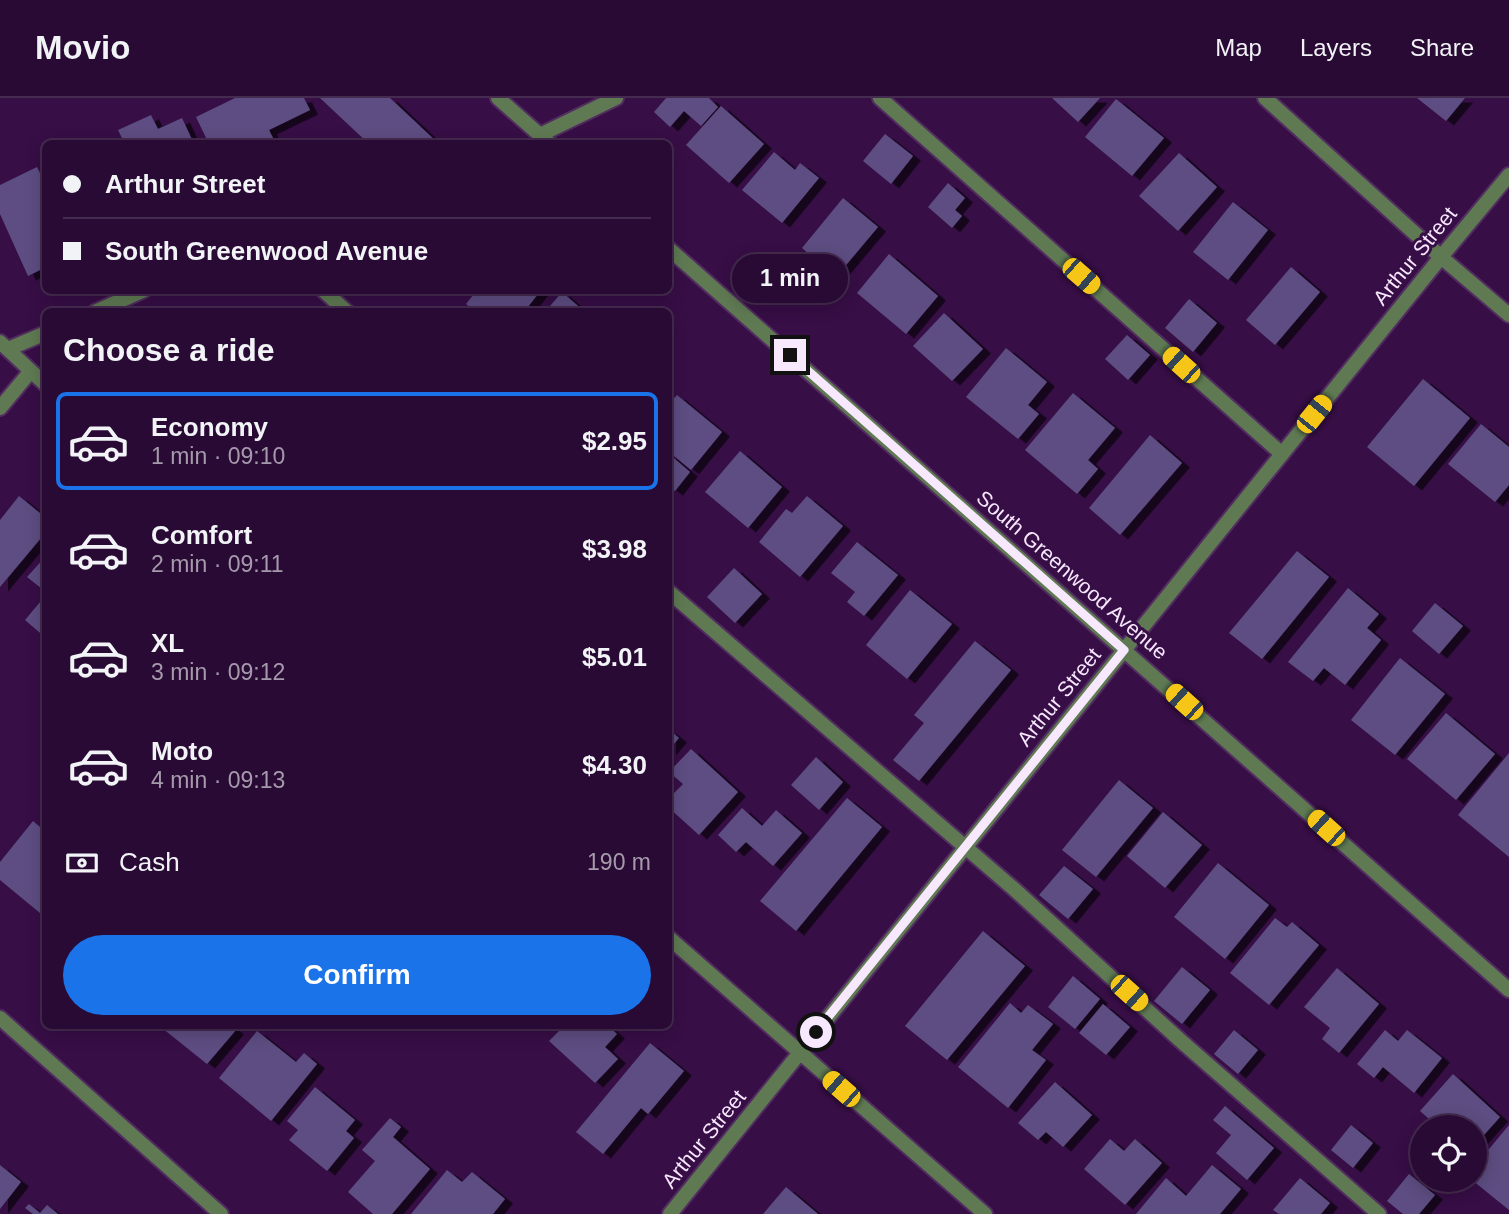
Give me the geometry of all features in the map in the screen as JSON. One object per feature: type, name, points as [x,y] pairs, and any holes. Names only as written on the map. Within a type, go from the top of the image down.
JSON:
[{"type":"street","points":[[498,98],[545,139],[617,98]]},
{"type":"street","points":[[880,98],[1282,454]]},
{"type":"street","points":[[1265,98],[1509,315]]},
{"type":"street","name":"Arthur Street","points":[[670,1214],[1509,176]]},
{"type":"street","name":"South Greenwood Avenue","points":[[672,252],[1509,990]]},
{"type":"street","points":[[104,308],[135,294]]},
{"type":"street","points":[[327,294],[343,308]]},
{"type":"street","points":[[42,334],[4,346],[42,382]]},
{"type":"street","points":[[0,408],[30,372]]},
{"type":"street","points":[[672,594],[1014,889],[1181,1041],[1380,1214]]},
{"type":"street","points":[[672,941],[985,1214]]},
{"type":"street","points":[[0,1018],[221,1214]]},
{"type":"building","points":[[235,98],[304,98],[310,110],[269,130],[274,140],[207,140],[196,117]]},
{"type":"building","points":[[320,98],[390,98],[435,140],[365,140]]},
{"type":"building","points":[[666,98],[709,98],[718,107],[701,126],[684,111],[670,127],[654,112]]},
{"type":"building","points":[[1052,98],[1100,98],[1078,122]]},
{"type":"building","points":[[1417,98],[1465,98],[1446,121]]},
{"type":"building","points":[[1116,99],[1164,138],[1132,176],[1085,137]]},
{"type":"building","points":[[721,106],[764,144],[729,183],[686,145]]},
{"type":"building","points":[[151,115],[158,129],[182,118],[192,140],[123,140],[118,130]]},
{"type":"building","points":[[885,134],[913,156],[891,184],[863,161]]},
{"type":"building","points":[[774,152],[795,170],[800,163],[819,178],[782,223],[742,190]]},
{"type":"building","points":[[1179,153],[1217,187],[1178,231],[1139,196]]},
{"type":"building","points":[[37,167],[42,177],[42,269],[28,276],[0,214],[0,185]]},
{"type":"building","points":[[948,183],[965,198],[955,210],[962,216],[952,228],[928,207]]},
{"type":"building","points":[[843,198],[878,227],[836,277],[802,248]]},
{"type":"building","points":[[1233,202],[1268,230],[1228,280],[1193,252]]},
{"type":"building","points":[[889,254],[938,296],[906,334],[857,293]]},
{"type":"building","points":[[1291,267],[1320,292],[1275,345],[1246,320]]},
{"type":"building","points":[[474,294],[538,294],[527,308],[470,308],[466,304]]},
{"type":"building","points":[[560,294],[564,294],[580,308],[548,308]]},
{"type":"building","points":[[1189,299],[1217,323],[1193,352],[1165,328]]},
{"type":"building","points":[[944,313],[983,349],[952,381],[913,346]]},
{"type":"building","points":[[1127,335],[1150,355],[1128,380],[1105,359]]},
{"type":"building","points":[[1006,348],[1047,382],[1028,405],[1039,414],[1018,439],[966,397]]},
{"type":"building","points":[[1423,379],[1470,418],[1414,486],[1367,447]]},
{"type":"building","points":[[1073,393],[1115,428],[1088,460],[1098,469],[1077,494],[1025,450]]},
{"type":"building","points":[[677,395],[722,432],[691,470],[672,454],[672,401]]},
{"type":"building","points":[[1481,424],[1509,447],[1509,485],[1495,502],[1448,464]]},
{"type":"building","points":[[1150,435],[1182,463],[1120,535],[1089,508]]},
{"type":"building","points":[[740,451],[782,487],[748,528],[705,492]]},
{"type":"building","points":[[672,456],[690,472],[675,491],[672,489]]},
{"type":"building","points":[[19,496],[42,515],[42,537],[0,587],[0,520]]},
{"type":"building","points":[[807,496],[843,526],[800,577],[759,542],[786,509],[792,513]]},
{"type":"building","points":[[857,542],[898,575],[864,616],[847,602],[855,592],[831,573]]},
{"type":"building","points":[[1297,551],[1329,577],[1262,659],[1229,633]]},
{"type":"building","points":[[42,560],[42,589],[27,577]]},
{"type":"building","points":[[734,568],[762,594],[735,623],[707,597]]},
{"type":"building","points":[[1348,588],[1379,614],[1367,628],[1381,640],[1345,685],[1324,668],[1313,681],[1288,662]]},
{"type":"building","points":[[910,590],[952,624],[907,679],[866,645]]},
{"type":"building","points":[[42,600],[42,635],[25,620]]},
{"type":"building","points":[[1435,603],[1463,626],[1439,654],[1412,631]]},
{"type":"building","points":[[975,641],[1011,670],[919,781],[893,760],[924,723],[914,715]]},
{"type":"building","points":[[1400,658],[1445,694],[1395,755],[1351,720]]},
{"type":"building","points":[[1446,713],[1495,754],[1456,800],[1407,759]]},
{"type":"building","points":[[672,732],[679,738],[672,746]]},
{"type":"building","points":[[691,749],[738,792],[699,835],[672,811],[672,795],[683,784],[672,775],[672,769]]},
{"type":"building","points":[[1509,753],[1509,857],[1458,815]]},
{"type":"building","points":[[816,757],[843,782],[819,810],[791,785]]},
{"type":"building","points":[[1119,780],[1153,808],[1096,877],[1062,850]]},
{"type":"building","points":[[847,798],[882,827],[796,931],[760,901]]},
{"type":"building","points":[[742,808],[762,826],[776,810],[802,833],[773,866],[746,842],[736,852],[718,835]]},
{"type":"building","points":[[1163,812],[1202,845],[1165,888],[1127,856]]},
{"type":"building","points":[[33,821],[42,829],[40,913],[0,880],[0,862]]},
{"type":"building","points":[[1218,863],[1269,905],[1225,959],[1174,917]]},
{"type":"building","points":[[1064,866],[1093,889],[1068,919],[1039,895]]},
{"type":"building","points":[[1275,918],[1287,927],[1292,922],[1319,945],[1269,1005],[1230,973]]},
{"type":"building","points":[[983,931],[1025,966],[947,1060],[905,1026]]},
{"type":"building","points":[[1182,967],[1210,990],[1182,1024],[1154,1001]]},
{"type":"building","points":[[1337,968],[1379,1004],[1339,1053],[1322,1039],[1330,1028],[1304,1007]]},
{"type":"building","points":[[1073,976],[1100,999],[1075,1029],[1048,1007]]},
{"type":"building","points":[[1010,1003],[1021,1013],[1028,1005],[1053,1024],[1032,1050],[1046,1060],[1008,1108],[958,1067]]},
{"type":"building","points":[[1103,1004],[1130,1027],[1106,1055],[1079,1033]]},
{"type":"building","points":[[163,1029],[236,1030],[207,1064]]},
{"type":"building","points":[[561,1029],[611,1029],[617,1034],[605,1047],[618,1059],[595,1083],[549,1041]]},
{"type":"building","points":[[1234,1030],[1258,1050],[1238,1074],[1214,1054]]},
{"type":"building","points":[[1385,1030],[1398,1041],[1407,1030],[1442,1058],[1414,1093],[1383,1067],[1374,1078],[1357,1064]]},
{"type":"building","points":[[257,1031],[296,1062],[304,1053],[317,1064],[271,1121],[219,1078]]},
{"type":"building","points":[[650,1043],[684,1071],[648,1114],[641,1108],[603,1154],[576,1132]]},
{"type":"building","points":[[1453,1074],[1500,1117],[1487,1132],[1487,1115],[1424,1115],[1420,1111]]},
{"type":"building","points":[[1055,1082],[1092,1115],[1063,1147],[1046,1132],[1038,1140],[1018,1123]]},
{"type":"building","points":[[315,1087],[355,1120],[346,1131],[354,1138],[327,1171],[289,1140],[298,1130],[287,1121]]},
{"type":"building","points":[[1225,1106],[1274,1148],[1247,1180],[1216,1153],[1231,1135],[1213,1120]]},
{"type":"building","points":[[390,1118],[401,1127],[393,1137],[430,1169],[392,1214],[373,1214],[348,1192],[375,1161],[362,1150]]},
{"type":"building","points":[[1351,1125],[1373,1143],[1353,1168],[1331,1150]]},
{"type":"building","points":[[1509,1125],[1509,1210],[1487,1192],[1487,1152]]},
{"type":"building","points":[[1110,1139],[1124,1151],[1135,1139],[1162,1163],[1125,1205],[1084,1169]]},
{"type":"building","points":[[0,1165],[21,1182],[0,1209]]},
{"type":"building","points":[[1212,1165],[1241,1189],[1220,1214],[1136,1214],[1166,1178],[1186,1196]]},
{"type":"building","points":[[447,1170],[462,1182],[472,1172],[505,1199],[493,1214],[411,1214]]},
{"type":"building","points":[[1409,1174],[1410,1192],[1431,1192],[1435,1195],[1419,1214],[1403,1214],[1387,1201]]},
{"type":"building","points":[[1300,1178],[1330,1203],[1321,1214],[1279,1214],[1273,1210]]},
{"type":"building","points":[[786,1187],[818,1214],[763,1214]]},
{"type":"building","points":[[29,1204],[40,1213],[47,1205],[58,1214],[33,1214],[25,1208]]},
{"type":"route","points":[[790,355],[1124,650],[816,1032]]}]
